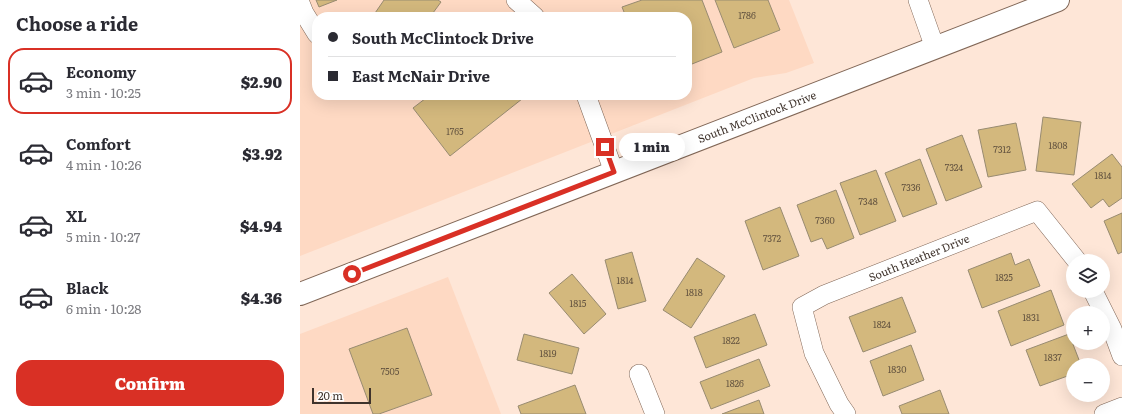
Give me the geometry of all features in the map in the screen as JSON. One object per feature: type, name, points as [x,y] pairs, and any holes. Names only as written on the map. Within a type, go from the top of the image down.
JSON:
[{"type":"main road","name":"South McClintock Drive","points":[[300,294],[1058,0]]},
{"type":"street","points":[[516,0],[529,12]]},
{"type":"street","points":[[918,0],[935,48]]},
{"type":"street","points":[[300,3],[312,26]]},
{"type":"street","points":[[588,100],[614,172]]},
{"type":"street","name":"South Heather Drive","points":[[846,414],[839,404],[814,352],[802,307],[824,295],[1037,211],[1071,254]]},
{"type":"street","points":[[1096,298],[1112,329],[1122,356]]},
{"type":"street","points":[[639,374],[655,414]]},
{"type":"street","points":[[1104,414],[1122,407]]},
{"type":"shaded area","points":[[300,0],[789,0],[814,63],[786,73],[754,78],[300,256]]},
{"type":"shaded area","points":[[448,277],[501,414],[300,414],[300,334]]},
{"type":"building","points":[[316,0],[337,0],[319,7]]},
{"type":"building","points":[[384,0],[438,0],[441,2],[434,12],[376,12]]},
{"type":"building","points":[[642,0],[702,0],[722,52],[692,64],[692,12],[624,12],[622,7]]},
{"type":"building","points":[[715,0],[768,0],[780,30],[734,48]]},
{"type":"building","points":[[423,100],[521,100],[450,156],[413,108]]},
{"type":"building","points":[[1043,117],[1081,122],[1074,175],[1036,171]]},
{"type":"building","points":[[1016,123],[1026,170],[988,177],[978,130]]},
{"type":"building","points":[[962,135],[982,187],[946,201],[926,149]]},
{"type":"building","points":[[1112,154],[1122,167],[1122,198],[1109,207],[1103,199],[1091,208],[1072,184]]},
{"type":"building","points":[[920,159],[937,204],[903,217],[885,173]]},
{"type":"building","points":[[876,170],[896,221],[860,235],[840,183]]},
{"type":"building","points":[[836,190],[854,238],[827,249],[822,238],[811,242],[797,205]]},
{"type":"building","points":[[780,207],[799,256],[763,270],[745,221]]},
{"type":"building","points":[[1122,213],[1122,252],[1118,254],[1104,221]]},
{"type":"building","points":[[632,252],[646,301],[618,309],[605,260]]},
{"type":"building","points":[[1011,253],[1015,265],[1029,259],[1040,286],[982,308],[968,270]]},
{"type":"building","points":[[697,258],[725,276],[691,328],[663,310]]},
{"type":"building","points":[[572,274],[606,314],[584,334],[549,293]]},
{"type":"building","points":[[1051,290],[1064,325],[1011,346],[998,311]]},
{"type":"building","points":[[902,297],[916,332],[863,352],[849,317]]},
{"type":"building","points":[[755,314],[767,345],[706,368],[694,337]]},
{"type":"building","points":[[407,328],[432,395],[379,414],[373,414],[349,349]]},
{"type":"building","points":[[524,334],[579,348],[572,374],[517,360]]},
{"type":"building","points":[[1066,335],[1066,350],[1075,350],[1078,358],[1066,358],[1066,377],[1040,386],[1026,350]]},
{"type":"building","points":[[911,345],[924,380],[883,396],[870,361]]},
{"type":"building","points":[[759,359],[770,386],[711,409],[700,382]]},
{"type":"building","points":[[575,385],[586,414],[521,414],[518,406]]},
{"type":"building","points":[[940,390],[949,414],[902,414],[899,406]]},
{"type":"building","points":[[759,400],[764,414],[722,414]]},
{"type":"route","points":[[352,274],[614,172],[605,147]]}]
